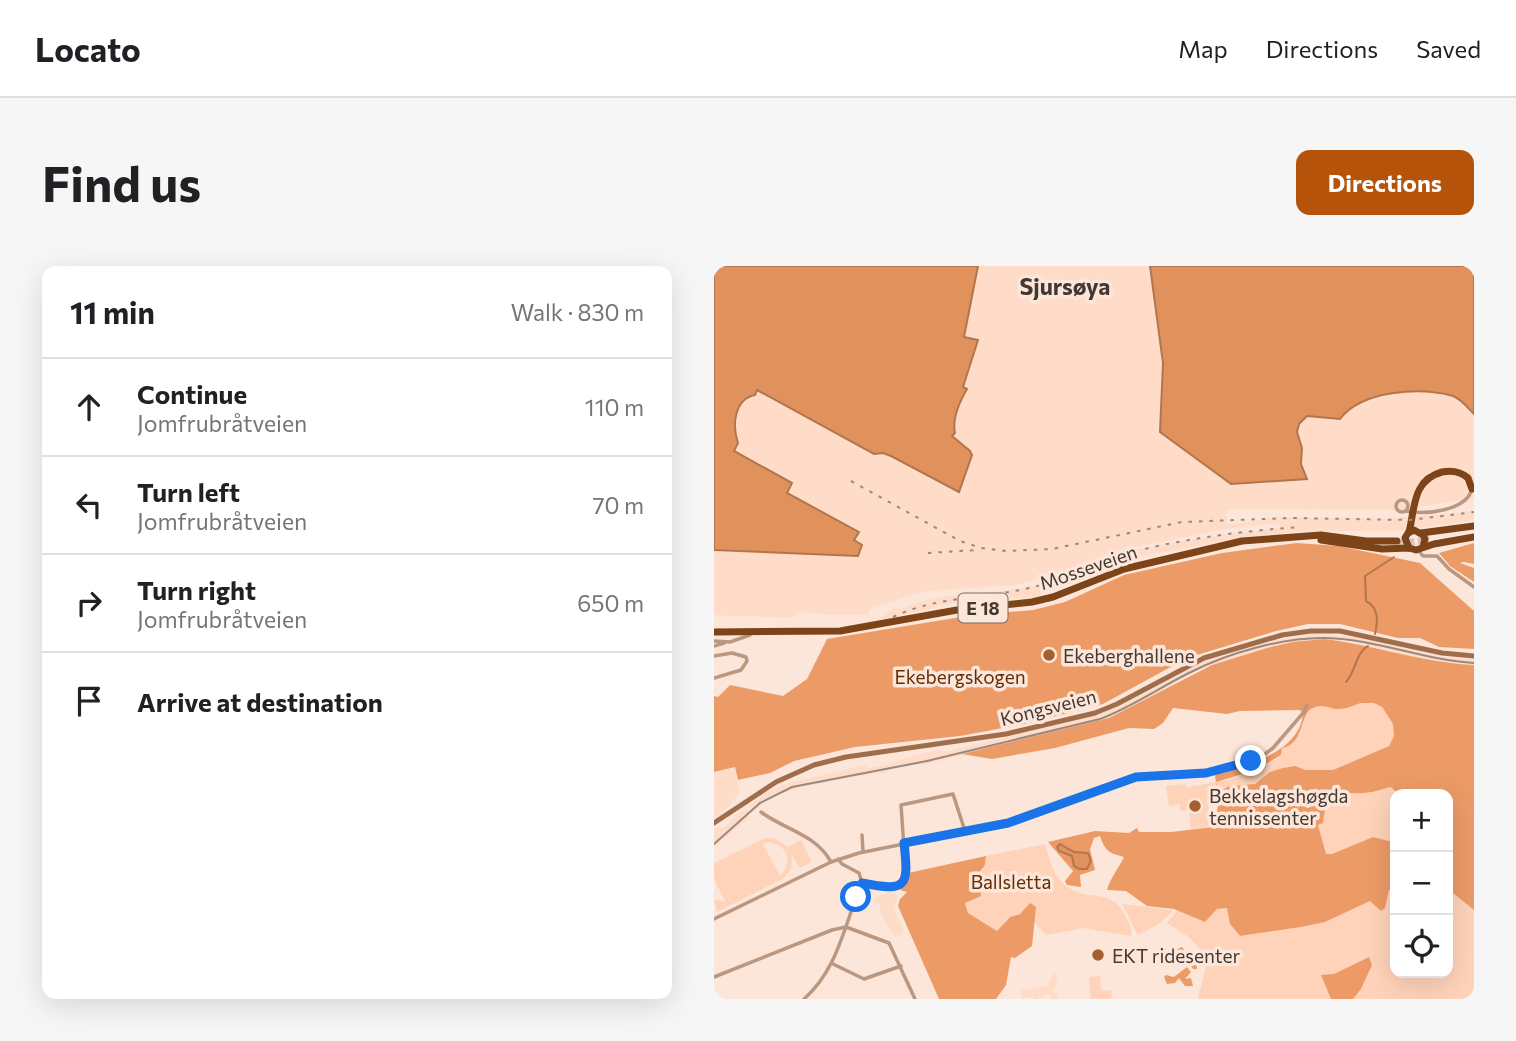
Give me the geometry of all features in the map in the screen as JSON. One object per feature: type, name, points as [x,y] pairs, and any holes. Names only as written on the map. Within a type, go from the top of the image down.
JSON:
[{"type":"highway","points":[[1409,548],[1405,542],[1417,493],[1431,477],[1453,471],[1462,473],[1470,480],[1473,492]]},
{"type":"highway","points":[[1412,510],[1424,534],[1421,548]]},
{"type":"highway","name":"E 18","points":[[1321,538],[1386,538],[1409,533],[1474,532]]},
{"type":"highway","name":"E 18","points":[[1321,538],[1382,549],[1421,548],[1474,532]]},
{"type":"highway","name":"Mosseveien","points":[[714,630],[788,632],[854,629],[957,610],[1039,601],[1124,569],[1230,546],[1321,538],[1397,542]]},
{"type":"highway","name":"Mosseveien","points":[[714,630],[760,627],[788,632]]},
{"type":"main road","name":"Kongsveien","points":[[714,823],[770,786],[810,767],[846,757],[1014,733],[1095,713],[1117,704],[1197,660],[1276,636],[1311,631],[1340,631],[1442,653],[1474,656]]},
{"type":"street","points":[[1412,510],[1456,506],[1466,501],[1473,492]]},
{"type":"street","points":[[1421,548],[1423,556],[1437,556],[1474,587]]},
{"type":"street","name":"Mosseveien","points":[[714,644],[759,632]]},
{"type":"street","points":[[714,656],[732,653],[746,657],[743,670],[714,678]]},
{"type":"street","points":[[714,919],[838,859],[1032,816],[1136,777],[1206,773],[1257,760],[1273,748],[1307,705]]},
{"type":"street","points":[[862,883],[891,888],[901,885],[907,873],[901,805],[953,793],[965,831]]},
{"type":"street","points":[[761,812],[806,837],[828,856],[831,862]]},
{"type":"street","points":[[862,835],[863,852]]},
{"type":"street","points":[[804,999],[833,964],[862,883],[859,873],[838,859]]},
{"type":"street","points":[[714,977],[832,930],[846,927],[889,943],[915,999]]},
{"type":"street","points":[[833,964],[864,979],[901,966]]},
{"type":"shaded area","points":[[714,266],[978,266],[964,337],[978,340],[963,387],[967,389],[957,410],[955,433],[952,436],[972,455],[959,492],[891,456],[874,454],[757,390],[755,395],[743,402],[736,414],[738,443],[734,451],[792,483],[787,493],[859,532],[854,540],[862,545],[858,556],[714,550]]},
{"type":"shaded area","points":[[978,266],[1150,266],[1163,363],[1160,432],[1307,479],[1304,465],[1301,464],[1302,448],[1297,432],[1298,424],[1307,416],[1340,419],[1345,411],[1362,402],[1413,390],[1454,397],[1474,414],[1474,498],[1400,510],[1226,509],[1227,525],[1279,517],[1383,519],[1474,511],[1474,520],[1394,531],[1311,531],[1242,537],[1124,560],[1039,597],[980,600],[938,606],[878,620],[894,608],[902,609],[926,600],[1030,587],[1100,560],[1136,550],[1194,539],[1280,528],[1280,523],[1226,529],[1126,549],[1061,574],[1015,585],[926,591],[870,608],[868,614],[796,612],[793,618],[714,615],[714,550],[858,556],[854,541],[858,532],[787,493],[792,483],[734,451],[738,443],[738,408],[745,398],[755,395],[757,390],[874,454],[891,456],[960,490],[972,455],[952,436],[959,406],[967,389],[962,388],[978,340],[964,337]]},
{"type":"shaded area","points":[[1150,266],[1474,266],[1474,414],[1453,396],[1409,392],[1392,393],[1362,402],[1340,419],[1307,416],[1299,424],[1297,432],[1302,448],[1301,464],[1307,479],[1231,484],[1160,432],[1163,363]]},
{"type":"shaded area","points":[[1316,634],[1357,637],[1444,657],[1474,659],[1474,666],[1443,664],[1349,641],[1324,639],[1287,643],[1197,670],[1110,719],[927,764],[806,786],[777,795],[752,812],[748,806],[787,783],[866,765],[867,768],[881,766],[937,750],[948,751],[1098,715],[1202,662],[1273,640]]},
{"type":"shaded area","points":[[735,767],[739,793],[714,819],[714,773]]},
{"type":"shaded area","points":[[747,809],[749,817],[714,847],[714,828],[724,828],[740,812]]},
{"type":"shaded area","points":[[1060,844],[1074,852],[1088,853],[1091,861],[1087,869],[1074,866],[1072,856],[1059,851],[1057,847]]},
{"type":"shaded area","points":[[894,890],[898,898],[893,906],[903,929],[902,934],[894,937],[881,914],[879,903],[876,903],[874,898]]},
{"type":"shaded area","points":[[1054,972],[1057,976],[1056,986],[1052,990],[1057,994],[1057,999],[1052,999],[1049,994],[1038,999],[1033,996],[1022,999],[1021,990],[1048,985]]},
{"type":"green space","name":"Ekebergskogen","points":[[1297,543],[1339,546],[1420,563],[1474,611],[1474,649],[1439,647],[1420,638],[1398,638],[1340,624],[1308,624],[1187,658],[1103,704],[1025,724],[960,736],[855,747],[794,761],[770,773],[738,780],[735,767],[714,772],[714,696],[718,697],[730,685],[783,696],[807,679],[827,639],[973,615],[1033,610],[1065,602],[1124,575],[1222,553]]},
{"type":"green space","points":[[1474,543],[1474,564],[1460,563],[1474,568],[1474,582],[1450,566],[1439,553]]},
{"type":"green space","name":"Ekebergskogen","points":[[1324,639],[1436,661],[1474,665],[1474,910],[1453,894],[1453,789],[1391,787],[1370,792],[1339,794],[1327,805],[1323,823],[1318,825],[1326,854],[1373,837],[1390,840],[1390,889],[1385,908],[1381,911],[1370,901],[1325,922],[1240,936],[1230,924],[1227,908],[1217,909],[1205,922],[1174,909],[1147,906],[1126,891],[1107,890],[1124,857],[1108,851],[1100,836],[1094,838],[1090,849],[1095,870],[1080,875],[1081,887],[1067,885],[1065,881],[1073,871],[1048,842],[1095,831],[1129,833],[1137,828],[1139,832],[1171,832],[1214,827],[1218,805],[1215,774],[1256,761],[1282,748],[1292,739],[1299,727],[1303,714],[1300,710],[1240,711],[1227,714],[1173,708],[1163,723],[1154,729],[1129,728],[1055,748],[992,759],[962,754],[1109,718],[1212,665],[1267,648]],"holes":[[[1361,703],[1374,703],[1382,707],[1393,724],[1394,736],[1389,746],[1333,770],[1306,770],[1295,766],[1283,768],[1270,772],[1255,784],[1229,786],[1218,793],[1216,782],[1256,770],[1281,755],[1282,748],[1298,736],[1307,713],[1315,707],[1342,709]]]},
{"type":"green space","points":[[1361,703],[1374,703],[1382,707],[1393,724],[1394,736],[1389,746],[1333,770],[1306,770],[1295,766],[1270,772],[1255,784],[1229,786],[1217,794],[1218,803],[1208,804],[1211,827],[1191,829],[1189,810],[1181,811],[1180,804],[1169,806],[1166,786],[1185,784],[1186,787],[1211,783],[1259,768],[1281,756],[1282,748],[1300,734],[1311,709],[1320,705],[1339,709]]},
{"type":"green space","points":[[1391,787],[1393,789],[1390,789],[1390,840],[1373,837],[1326,854],[1318,825],[1323,823],[1330,800],[1339,794],[1367,793]]},
{"type":"green space","points":[[765,838],[777,839],[788,847],[801,840],[812,862],[800,868],[792,855],[791,868],[784,878],[717,912],[714,900],[725,901],[714,879],[714,863]],"holes":[[[774,843],[784,850],[787,859],[787,865],[780,876],[763,844]]]},
{"type":"green space","name":"Ballsletta","points":[[1045,844],[1053,868],[1063,883],[1083,894],[1113,901],[1128,920],[1131,936],[1083,928],[1046,935],[1033,921],[1036,907],[1009,917],[997,931],[968,913],[965,903],[981,896],[978,874],[985,865],[986,856]]},
{"type":"green space","points":[[986,856],[985,865],[978,874],[981,896],[965,903],[968,913],[997,931],[1010,917],[1020,914],[1030,903],[1036,907],[1032,946],[1015,958],[1011,957],[1006,985],[996,999],[939,999],[898,906],[900,899],[907,892],[900,890],[908,873]]},
{"type":"green space","points":[[1390,890],[1390,978],[1453,978],[1453,894],[1474,910],[1474,999],[1198,999],[1208,958],[1190,938],[1167,923],[1178,910],[1205,922],[1217,909],[1227,908],[1230,924],[1240,936],[1325,922],[1370,901],[1375,904],[1387,897]]},
{"type":"green space","points":[[1122,904],[1172,912],[1159,924],[1138,935]]},
{"type":"green space","points":[[1182,947],[1188,956],[1196,954],[1197,969],[1174,955],[1175,950]]},
{"type":"green space","points":[[1369,957],[1372,965],[1361,989],[1353,999],[1331,999],[1321,975],[1334,974]]},
{"type":"green space","points":[[1187,967],[1191,972],[1185,979],[1191,978],[1193,986],[1185,986],[1179,978],[1175,983],[1167,984],[1164,977],[1166,975],[1174,977]]},
{"type":"green space","points":[[1100,976],[1101,990],[1093,991],[1111,990],[1112,999],[1091,999],[1089,977]]},
{"type":"waterway","points":[[1375,634],[1376,615],[1373,607],[1366,601],[1365,576],[1394,557]]},
{"type":"waterway","points":[[1346,682],[1361,653],[1368,646]]},
{"type":"tunnel","points":[[1397,544],[1429,540]]},
{"type":"tram line","points":[[714,844],[760,803],[792,787],[927,761],[1100,719],[1206,665],[1257,648],[1310,638],[1345,639],[1474,663]]},
{"type":"railway","points":[[851,481],[960,541],[981,548],[1006,551],[1052,549],[1182,522],[1291,518],[1410,520],[1474,512]]},
{"type":"railway","points":[[893,617],[943,601],[1012,592],[1041,585],[1125,554],[1167,544],[1211,536],[1300,527]]},
{"type":"railway","points":[[928,553],[977,550]]},
{"type":"place","name":"Ekeberghallene","points":[[1049,655]]},
{"type":"place","name":"Bekkelagshøgda tennissenter","points":[[1195,806]]},
{"type":"place","name":"EKT ridesenter","points":[[1098,955]]},
{"type":"district","name":"Sjursøya","points":[[1065,286]]},
{"type":"route","points":[[856,897],[862,883],[891,888],[904,882],[907,873],[904,843],[1008,823],[1136,777],[1206,773],[1251,761]]}]
